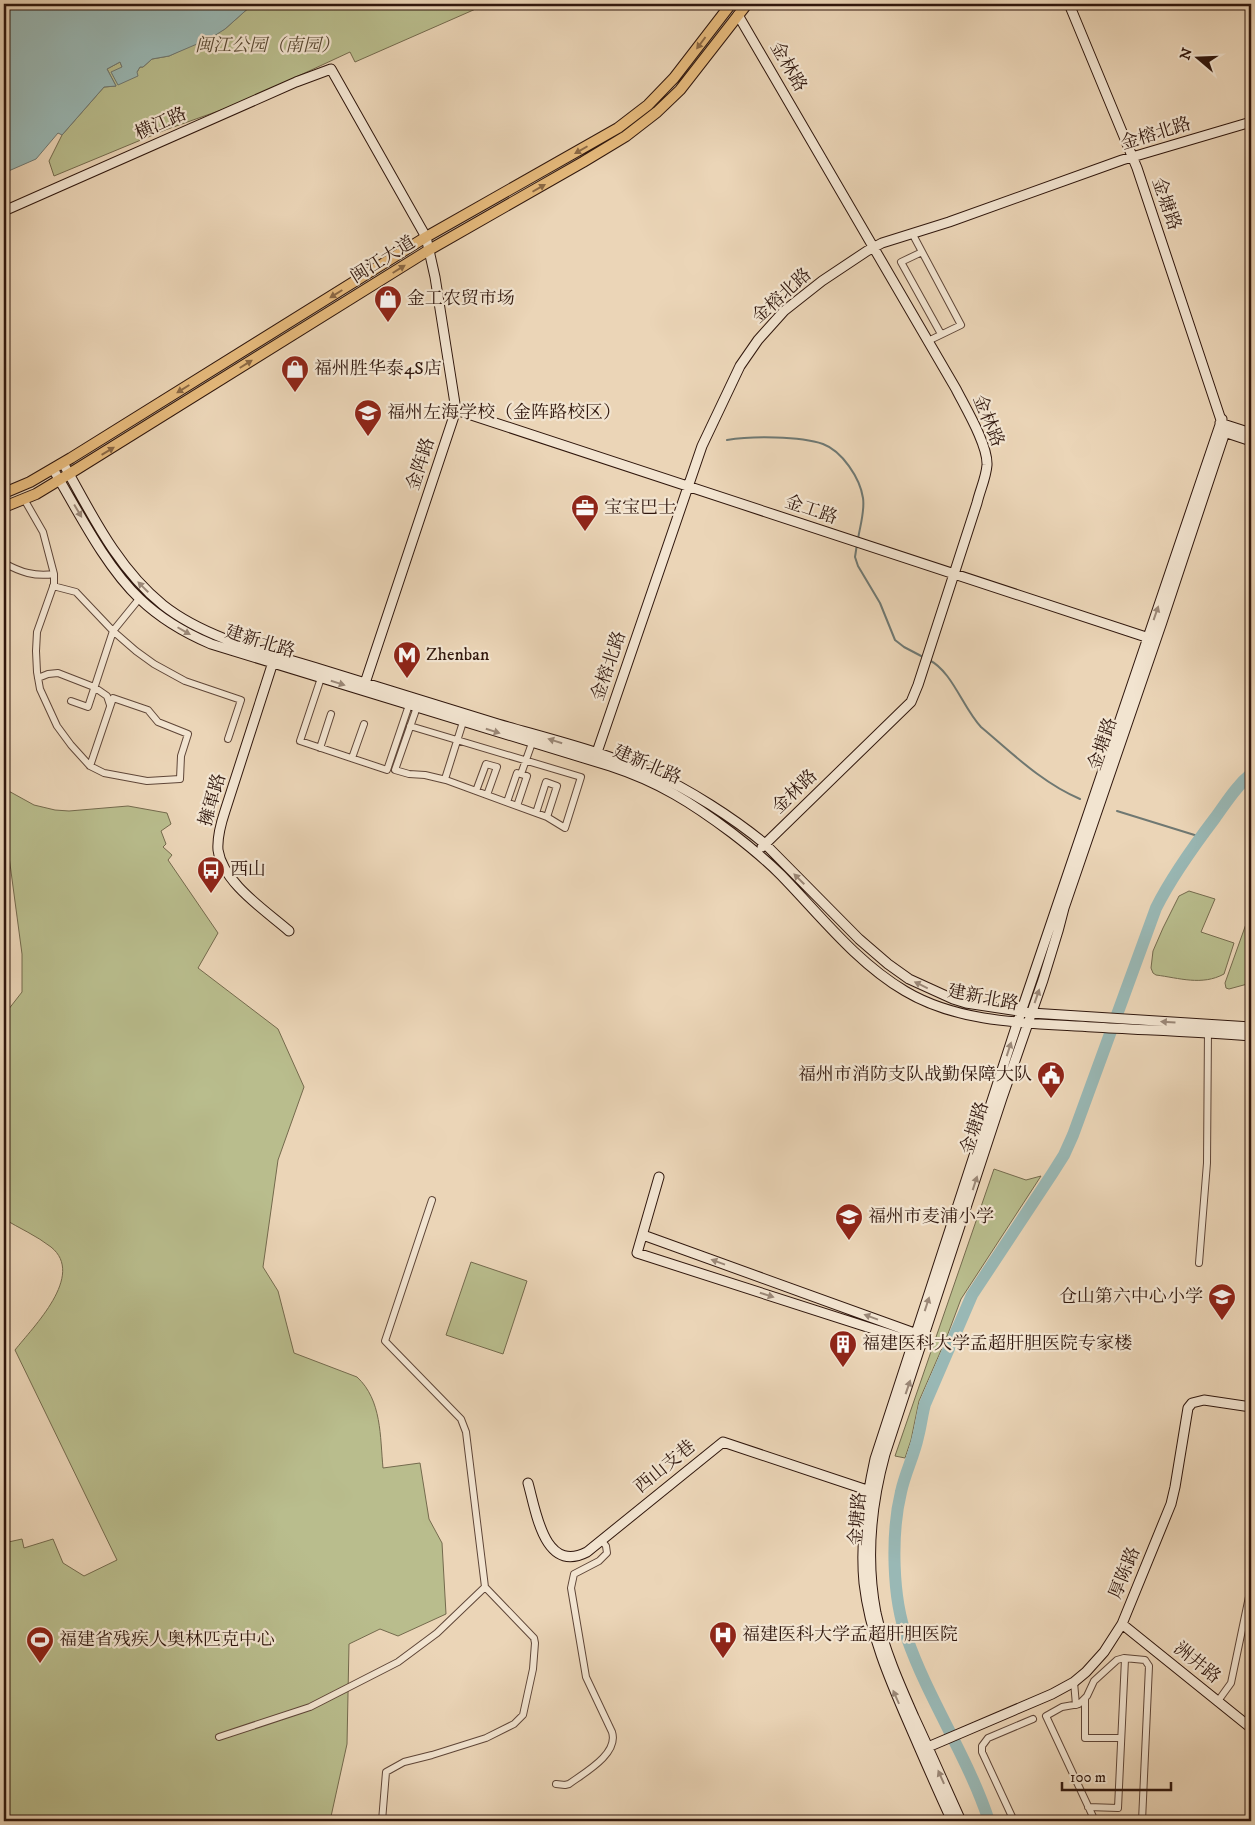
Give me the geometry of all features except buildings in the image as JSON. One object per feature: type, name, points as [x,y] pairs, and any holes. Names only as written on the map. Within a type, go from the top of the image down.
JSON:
[{"type":"main road","name":"闽江大道","points":[[4,493],[53,469],[426,237],[586,147],[633,116],[674,78],[730,4]]},
{"type":"main road","name":"闽江大道","points":[[4,507],[24,499],[70,474],[429,250],[590,158],[645,122],[685,84],[747,4]]},
{"type":"street","name":"金塘路","points":[[952,1821],[889,1679],[872,1628],[864,1582],[865,1509],[1027,1016],[1058,931],[1222,426],[1133,157],[1069,4]]},
{"type":"street","name":"金林路","points":[[738,15],[960,396],[987,459],[985,475],[932,643],[916,691],[907,708],[756,852]]},
{"type":"street","name":"金阵路","points":[[331,69],[426,237],[456,410],[365,683]]},
{"type":"street","name":"横江路","points":[[4,211],[296,82],[331,69]]},
{"type":"street","name":"金榕北路","points":[[596,757],[702,446],[740,366],[758,340],[784,311],[798,299],[874,247],[1133,157],[1251,122]]},
{"type":"street","points":[[912,233],[961,325],[928,340]]},
{"type":"street","points":[[922,252],[900,262],[941,334]]},
{"type":"street","name":"金工路","points":[[456,410],[1152,639]]},
{"type":"street","points":[[1222,426],[1251,433]]},
{"type":"street","points":[[1222,426],[1251,441]]},
{"type":"street","name":"建新北路","points":[[63,463],[116,553],[138,582],[174,613],[201,629],[321,678],[532,743],[596,757],[678,795],[708,815],[756,852],[779,873],[852,950],[904,991],[926,1002],[955,1012],[988,1018],[1018,1021],[1027,1016],[1129,1019],[1251,1036]]},
{"type":"street","name":"建新北路","points":[[53,469],[106,557],[140,599],[167,621],[198,639],[365,683],[654,774],[695,796],[765,844],[859,940],[903,976],[926,988],[966,1003],[1027,1016],[1101,1027],[1126,1029],[1251,1027]]},
{"type":"street","points":[[24,499],[43,532],[54,574],[53,586],[36,637],[38,678],[44,701],[57,726],[90,766],[118,777],[153,781],[180,779],[181,756],[188,734],[158,722],[148,710],[113,698],[90,766]]},
{"type":"street","points":[[4,563],[38,576],[54,574]]},
{"type":"street","points":[[53,586],[76,592],[113,631],[136,651],[175,676],[242,700],[228,739]]},
{"type":"street","points":[[71,701],[88,707],[113,631],[140,599]]},
{"type":"street","name":"擁軍路","points":[[274,659],[224,811],[218,835],[218,850],[221,860],[232,880],[289,931]]},
{"type":"street","points":[[38,678],[58,673],[94,687],[107,696],[110,705]]},
{"type":"street","points":[[321,678],[300,741],[387,770],[413,706]]},
{"type":"street","points":[[410,726],[580,777],[565,828],[547,817],[445,779],[395,770],[410,726],[413,706]]},
{"type":"street","points":[[320,748],[331,714]]},
{"type":"street","points":[[445,779],[463,722]]},
{"type":"street","points":[[352,758],[364,724]]},
{"type":"street","points":[[521,774],[532,743]]},
{"type":"street","points":[[476,791],[486,764],[497,767],[487,795]]},
{"type":"street","points":[[507,802],[517,773],[528,776],[518,806]]},
{"type":"street","points":[[536,813],[546,782],[557,786],[547,817]]},
{"type":"street","name":"金塘路","points":[[961,1821],[890,1659],[876,1613],[871,1550],[872,1492],[875,1459],[1018,1021]]},
{"type":"street","points":[[1199,1263],[1207,1163],[1208,1029]]},
{"type":"street","points":[[659,1177],[637,1253],[915,1338]]},
{"type":"street","points":[[382,1821],[386,1772],[404,1762],[486,1738],[514,1724],[523,1715],[533,1669],[534,1638],[485,1586],[466,1432],[461,1419],[385,1341],[432,1200]]},
{"type":"street","points":[[642,1236],[915,1338]]},
{"type":"street","name":"厚陈路","points":[[928,1747],[1040,1700],[1074,1682],[1096,1662],[1122,1624],[1173,1496],[1188,1408],[1198,1400],[1251,1407]]},
{"type":"street","name":"西山支巷","points":[[528,1483],[543,1533],[549,1545],[566,1556],[580,1556],[602,1541],[723,1442],[872,1492]]},
{"type":"street","points":[[556,1784],[565,1786],[569,1784],[601,1761],[613,1740],[612,1732],[586,1677],[571,1588],[574,1574],[599,1561],[607,1553],[606,1546],[602,1541]]},
{"type":"street","points":[[219,1738],[310,1707],[398,1662],[436,1633],[485,1586]]},
{"type":"street","points":[[1218,1702],[1232,1683],[1251,1587]]},
{"type":"street","name":"洲井路","points":[[1122,1624],[1251,1728]]},
{"type":"street","points":[[1088,1807],[1118,1808],[1125,1659]]},
{"type":"street","points":[[1121,1738],[1086,1738],[1085,1699],[1092,1684],[1114,1662],[1125,1659],[1146,1660],[1150,1666],[1142,1821]]},
{"type":"street","points":[[1074,1682],[1076,1705]]},
{"type":"street","points":[[1085,1699],[1076,1705],[1062,1707],[1046,1716],[1095,1821]]},
{"type":"street","points":[[1014,1821],[982,1752],[982,1746],[988,1738],[1033,1719]]},
{"type":"green space","name":"闽江公园（南园）","points":[[253,4],[487,4],[355,62],[350,52],[238,104],[165,130],[54,176],[49,161],[62,135],[104,87],[116,86],[107,69],[120,62],[122,67],[137,72],[140,67],[143,67],[152,59],[169,56],[225,29]]},
{"type":"green space","points":[[5,789],[34,805],[55,810],[69,811],[128,806],[167,813],[171,824],[161,831],[166,844],[163,847],[172,855],[168,860],[218,933],[198,968],[278,1029],[304,1087],[278,1160],[263,1267],[278,1291],[294,1353],[357,1377],[365,1386],[371,1397],[378,1420],[383,1468],[420,1463],[429,1519],[442,1543],[446,1614],[398,1636],[380,1629],[349,1644],[347,1744],[330,1821],[4,1821],[4,1543],[22,1539],[24,1548],[53,1539],[63,1563],[84,1576],[117,1560],[15,1350],[44,1315],[60,1286],[63,1272],[60,1259],[51,1247],[4,1219],[4,1021],[8,1010],[22,992],[22,954],[4,819]]},
{"type":"green space","points":[[1189,891],[1215,899],[1201,932],[1234,943],[1224,974],[1216,978],[1199,980],[1156,975],[1151,968],[1153,951],[1163,928],[1179,896]]},
{"type":"green space","points":[[1251,910],[1251,983],[1229,989],[1226,988],[1225,983]]},
{"type":"green space","points":[[994,1169],[1026,1180],[1041,1176],[961,1299],[919,1401],[911,1440],[905,1458],[895,1456]]},
{"type":"green space","points":[[471,1262],[527,1281],[503,1354],[446,1335]]},
{"type":"water","points":[[4,4],[253,4],[225,29],[211,38],[169,56],[152,59],[143,67],[140,67],[137,72],[138,76],[118,85],[111,72],[122,67],[120,62],[107,69],[116,86],[104,87],[62,135],[58,133],[36,159],[4,173]]},
{"type":"waterway","points":[[727,440],[762,437],[802,439],[823,444],[837,453],[854,474],[863,498],[858,539]]},
{"type":"waterway","points":[[857,544],[855,557],[858,566],[880,603],[895,640],[925,658]]},
{"type":"waterway","points":[[929,660],[937,665],[951,681],[981,727],[1040,776],[1080,799]]},
{"type":"waterway","points":[[989,1821],[970,1774],[926,1684],[902,1622],[896,1585],[895,1546],[898,1508],[903,1485],[916,1444],[925,1404],[972,1295],[1064,1155],[1073,1135],[1156,908],[1191,851],[1232,795],[1251,774]]},
{"type":"waterway","points":[[1117,811],[1201,837]]},
{"type":"place","name":"金工农贸市场","points":[[388,323]]},
{"type":"place","name":"福州胜华泰4S店","points":[[295,393]]},
{"type":"place","name":"福州左海学校（金阵路校区）","points":[[368,437]]},
{"type":"place","name":"宝宝巴士","points":[[585,532]]},
{"type":"place","name":"Zhenban","points":[[407,679]]},
{"type":"place","name":"西山","points":[[211,894]]},
{"type":"place","name":"福州市消防支队战勤保障大队","points":[[1051,1099]]},
{"type":"place","name":"福州市麦浦小学","points":[[849,1241]]},
{"type":"place","name":"仓山第六中心小学","points":[[1222,1321]]},
{"type":"place","name":"福建医科大学孟超肝胆医院专家楼","points":[[843,1368]]},
{"type":"place","name":"福建医科大学孟超肝胆医院","points":[[723,1659]]},
{"type":"place","name":"福建省残疾人奥林匹克中心","points":[[40,1664]]}]
